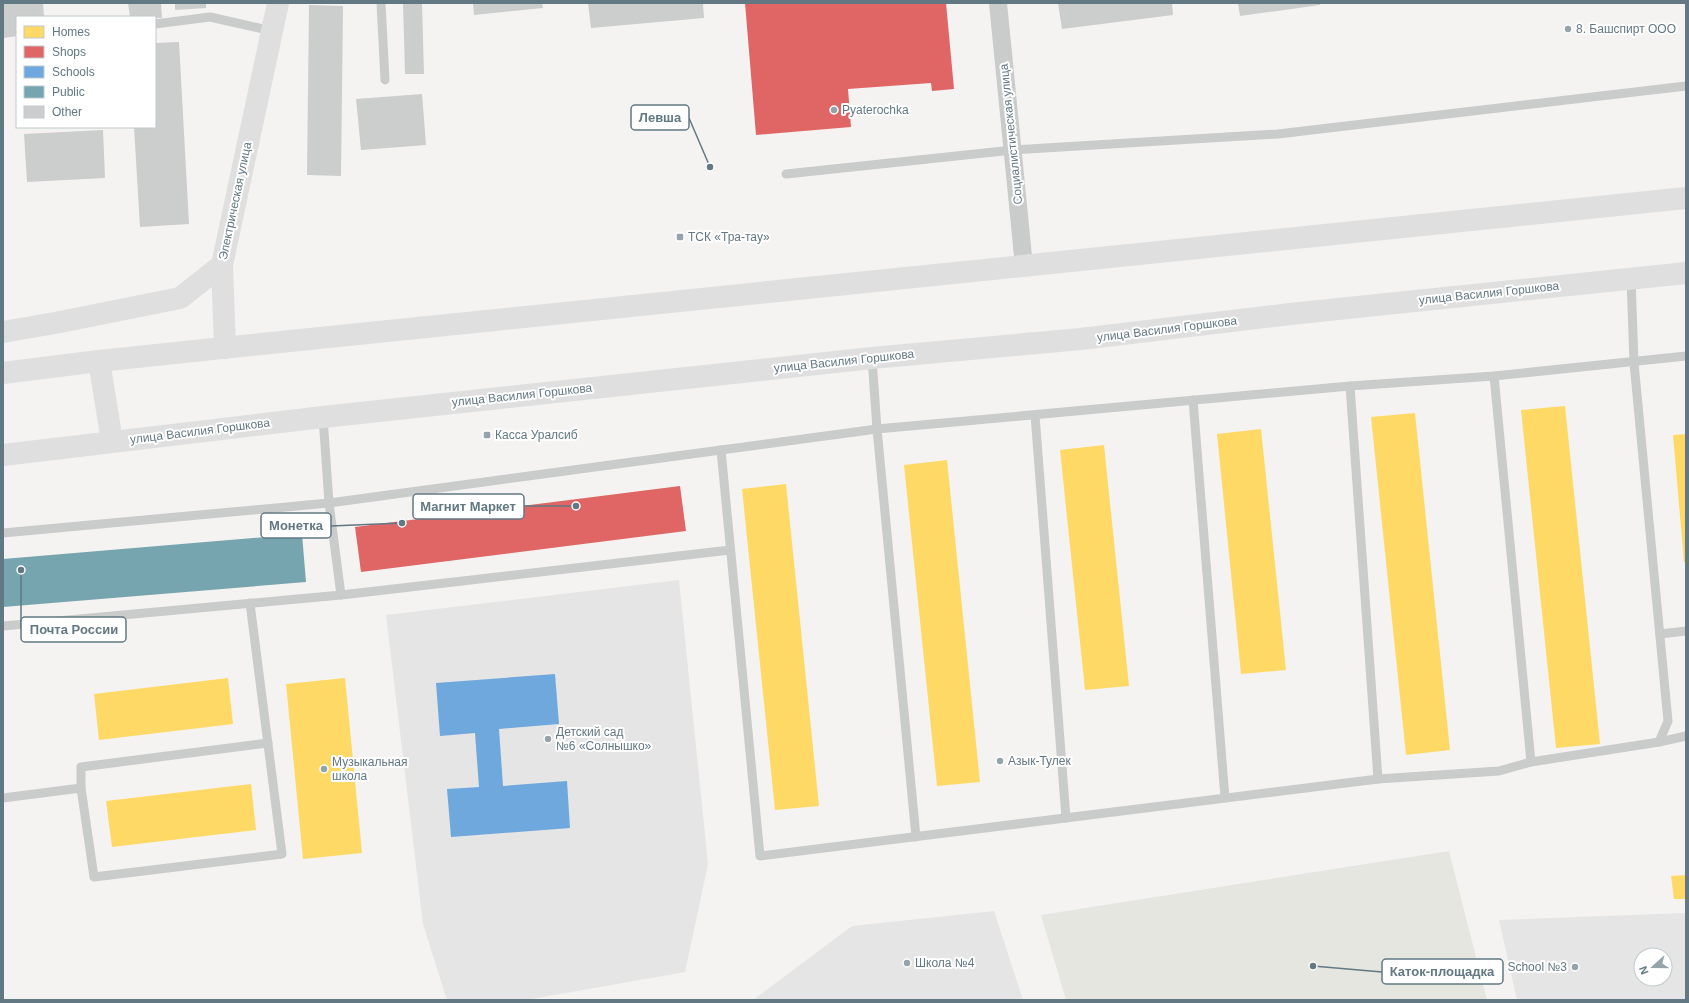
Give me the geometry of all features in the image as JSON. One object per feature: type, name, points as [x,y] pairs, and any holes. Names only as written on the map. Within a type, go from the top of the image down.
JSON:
[{"type":"main road","name":"Электрическая улица","points":[[3,332],[180,298],[222,265],[278,3]]},
{"type":"main road","points":[[3,373],[99,361],[1686,198]]},
{"type":"main road","points":[[222,265],[225,348]]},
{"type":"main road","name":"улица Василия Горшкова","points":[[3,455],[323,417],[872,358],[1081,340],[1297,313],[1686,273]]},
{"type":"main road","points":[[99,361],[112,441]]},
{"type":"street","name":"Социалистическая улица","points":[[998,3],[1024,266]]},
{"type":"lane","points":[[381,3],[385,80]]},
{"type":"lane","points":[[156,24],[210,17],[272,31]]},
{"type":"lane","points":[[786,174],[1013,150],[1278,134],[1686,86]]},
{"type":"lane","points":[[1632,278],[1634,363],[1668,721],[1659,742]]},
{"type":"lane","points":[[3,533],[330,503],[877,429],[1350,386],[1494,376],[1634,363],[1686,356]]},
{"type":"lane","points":[[872,358],[877,429],[916,837]]},
{"type":"lane","points":[[1494,376],[1531,762]]},
{"type":"lane","points":[[1350,386],[1378,779]]},
{"type":"lane","points":[[1193,400],[1225,798]]},
{"type":"lane","points":[[1035,414],[1066,818]]},
{"type":"lane","points":[[323,417],[330,503],[341,595]]},
{"type":"lane","points":[[721,450],[760,856],[1378,779],[1499,771],[1531,762],[1659,742],[1686,736]]},
{"type":"lane","points":[[3,626],[341,595],[730,550]]},
{"type":"lane","points":[[250,604],[268,743],[282,854],[94,877],[81,788],[81,767],[268,743]]},
{"type":"lane","points":[[1660,634],[1686,631]]},
{"type":"lane","points":[[3,798],[81,788]]},
{"type":"shaded area","name":"Детский сад №6 «Солнышко»","points":[[679,580],[708,864],[685,972],[526,1000],[447,1000],[423,924],[386,615]]},
{"type":"shaded area","points":[[1449,851],[1487,1000],[1066,1000],[1041,915]]},
{"type":"shaded area","name":"Школа №4","points":[[994,911],[1023,1000],[753,1000],[852,926]]},
{"type":"shaded area","name":"School №3","points":[[1686,913],[1686,1000],[1517,1000],[1499,920]]},
{"type":"building: Homes","points":[[1565,406],[1600,744],[1556,748],[1521,410]]},
{"type":"building: Homes","points":[[1415,413],[1450,750],[1406,755],[1371,417]]},
{"type":"building: Homes","points":[[1261,429],[1286,670],[1241,674],[1217,434]]},
{"type":"building: Homes","points":[[1686,434],[1686,562],[1684,562],[1673,435]]},
{"type":"building: Homes","points":[[1104,445],[1129,686],[1085,690],[1060,450]]},
{"type":"building: Homes","points":[[947,460],[980,782],[937,786],[904,465]]},
{"type":"building: Homes","points":[[786,484],[819,806],[775,810],[742,489]]},
{"type":"building: Homes","points":[[228,678],[233,724],[99,740],[94,694]]},
{"type":"building: Homes","name":"Музыкальная школа","points":[[345,678],[362,853],[303,859],[286,684]]},
{"type":"building: Homes","points":[[251,784],[256,830],[112,847],[106,801]]},
{"type":"building: Homes","points":[[1686,875],[1686,899],[1674,899],[1671,876]]},
{"type":"building: Shops","points":[[745,3],[946,3],[954,89],[932,91],[931,83],[848,89],[851,127],[756,135]]},
{"type":"building: Shops","points":[[680,486],[686,531],[361,572],[355,527]]},
{"type":"building: Schools","points":[[555,674],[559,724],[499,729],[503,786],[567,781],[570,828],[451,837],[447,789],[479,787],[475,733],[440,736],[436,683]]},
{"type":"building: Public","points":[[302,534],[306,582],[3,607],[3,559]]},
{"type":"building: Other","points":[[3,3],[43,3],[44,16],[16,16],[16,36],[4,38]]},
{"type":"building: Other","points":[[128,3],[161,3],[162,18],[156,18],[156,16],[130,16]]},
{"type":"building: Other","points":[[175,3],[206,3],[206,8],[175,10]]},
{"type":"building: Other","points":[[403,3],[422,3],[424,74],[405,74]]},
{"type":"building: Other","points":[[473,3],[542,3],[543,8],[474,15]]},
{"type":"building: Other","points":[[588,3],[703,3],[704,18],[591,28]]},
{"type":"building: Other","points":[[1058,3],[1172,3],[1173,15],[1062,29]]},
{"type":"building: Other","points":[[1238,3],[1320,3],[1320,5],[1240,16]]},
{"type":"building: Other","points":[[309,5],[343,6],[341,176],[307,175]]},
{"type":"building: Other","points":[[179,42],[189,224],[140,227],[134,128],[156,128],[156,43]]},
{"type":"building: Other","points":[[422,94],[426,145],[361,150],[356,99]]},
{"type":"building: Other","points":[[103,130],[105,178],[27,182],[24,134]]},
{"type":"place","name":"8. Башспирт ООО","points":[[1568,29]]},
{"type":"place","name":"Pyaterochka","points":[[834,110]]},
{"type":"place","name":"Левша","points":[[710,167]]},
{"type":"place","name":"ТСК «Тра-тау»","points":[[680,237]]},
{"type":"place","name":"Касса Уралсиб","points":[[487,435]]},
{"type":"place","name":"Магнит Маркет","points":[[576,506]]},
{"type":"place","name":"Монетка","points":[[402,523]]},
{"type":"place","name":"Почта России","points":[[21,570]]},
{"type":"place","name":"Детский сад №6 «Солнышко»","points":[[548,739]]},
{"type":"place","name":"Азык-Тулек","points":[[1000,761]]},
{"type":"place","name":"Музыкальная школа","points":[[324,769]]},
{"type":"place","name":"Школа №4","points":[[907,963]]},
{"type":"place","name":"Каток-площадка","points":[[1313,966]]},
{"type":"place","name":"School №3","points":[[1575,967]]}]
